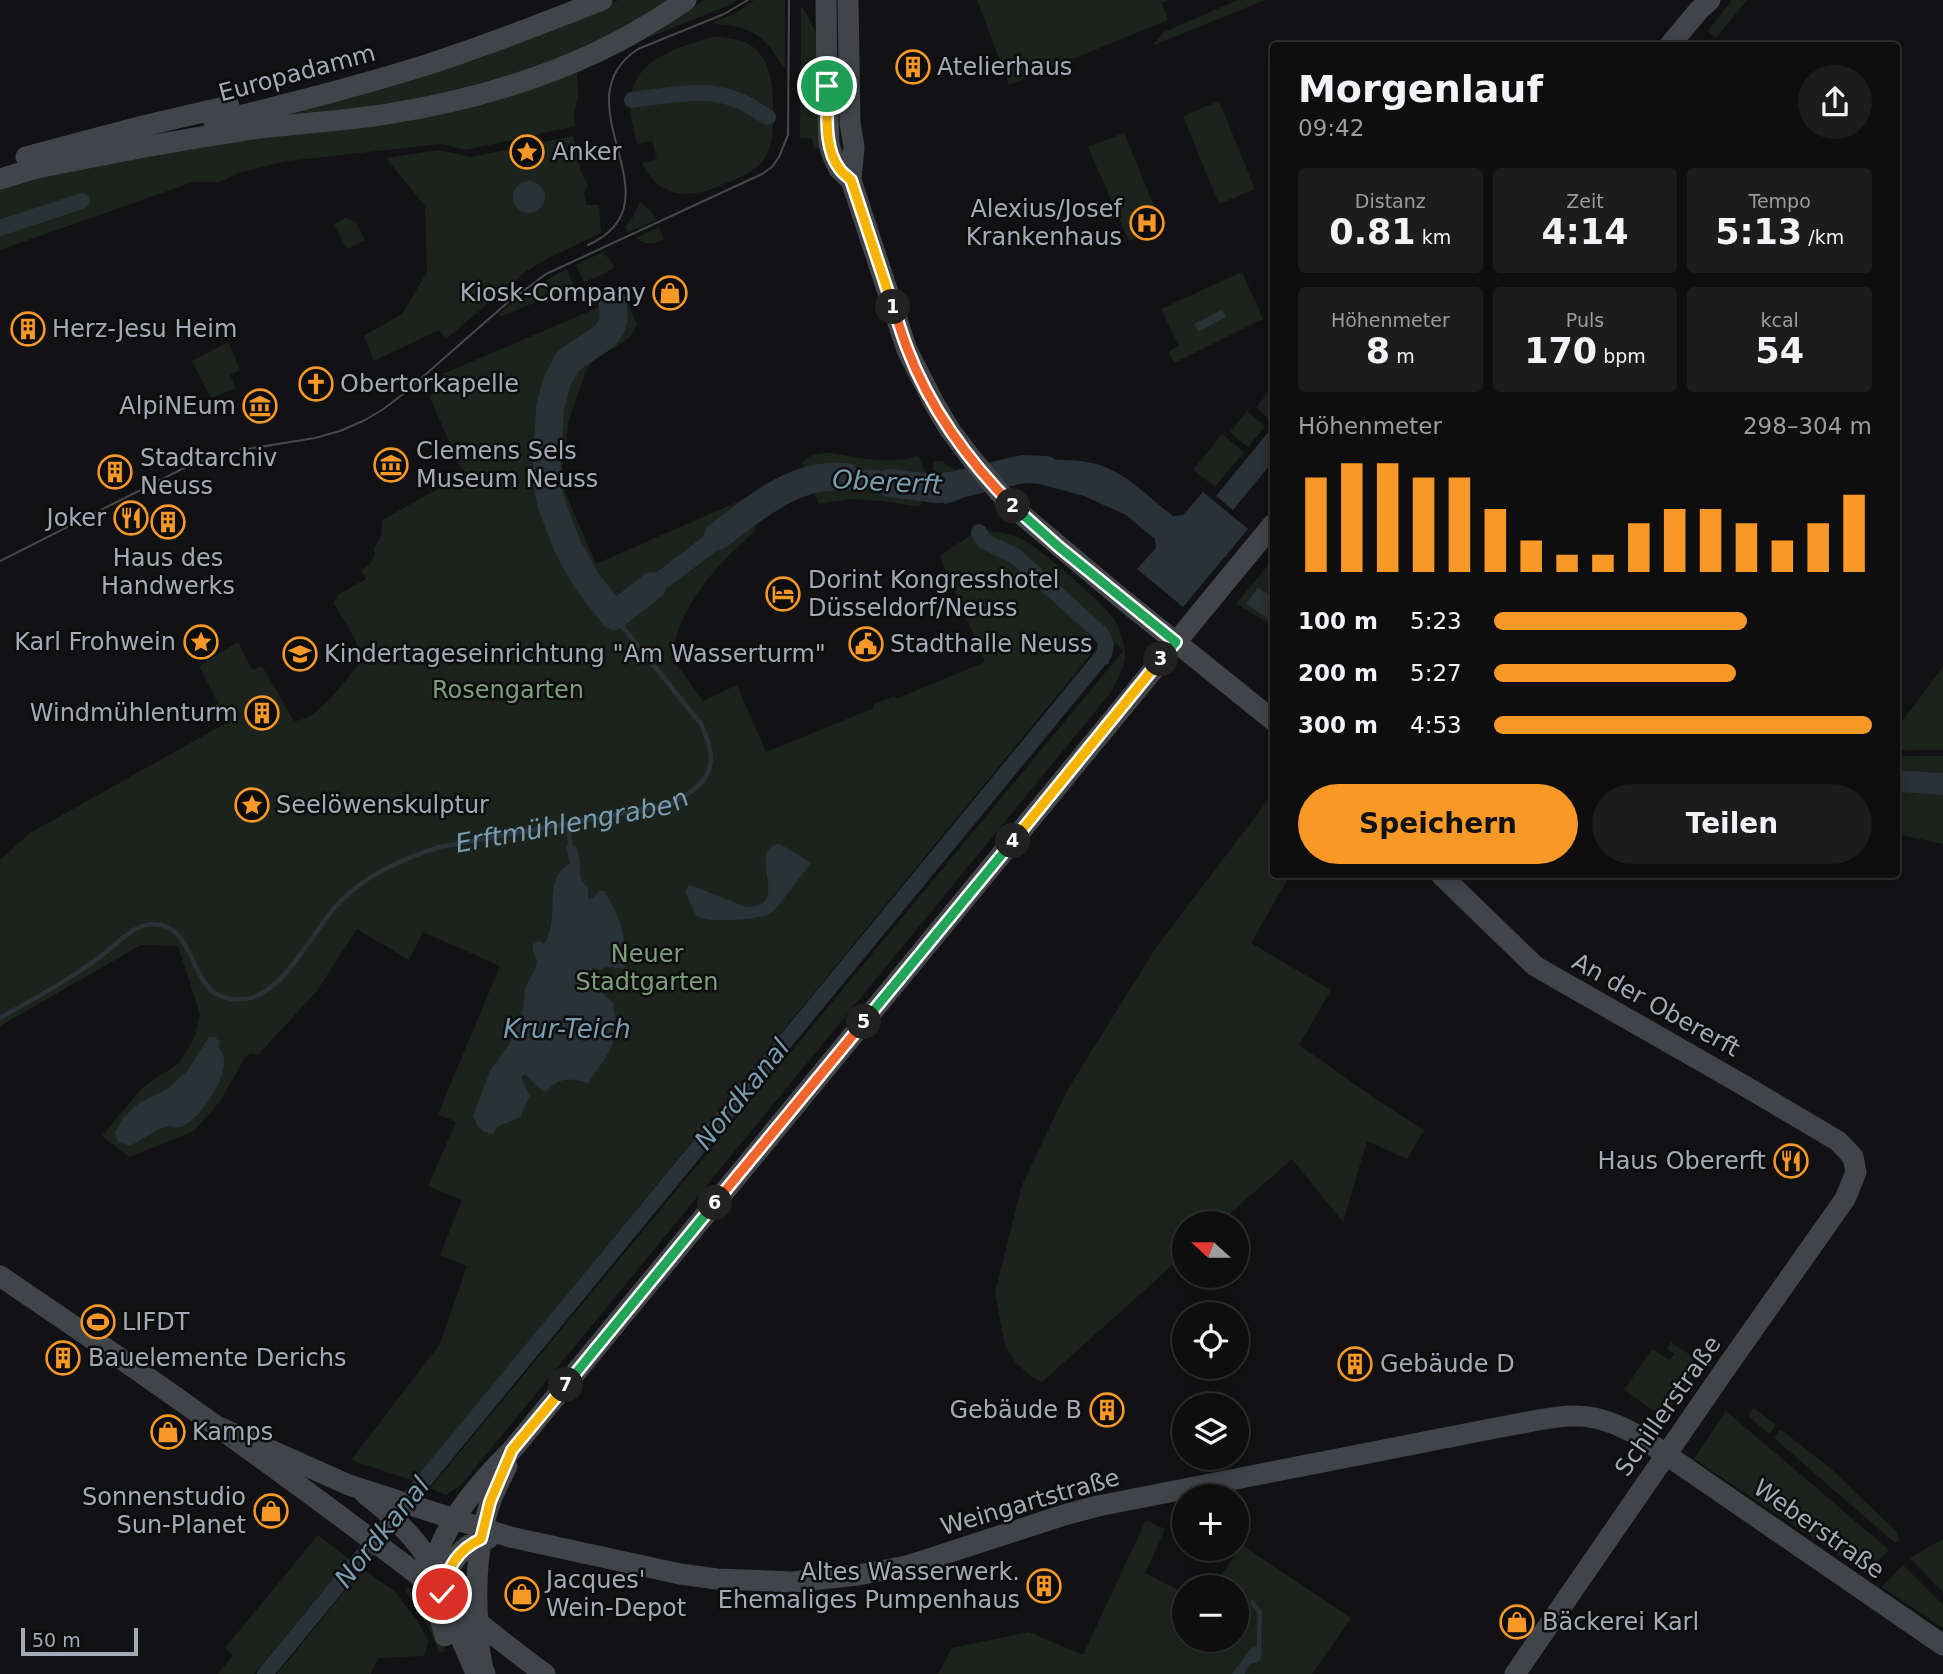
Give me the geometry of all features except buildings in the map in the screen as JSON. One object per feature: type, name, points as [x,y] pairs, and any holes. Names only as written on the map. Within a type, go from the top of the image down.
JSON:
[{"type":"main road","name":"Europadamm","points":[[0,164],[306,87],[426,52],[571,0]]},
{"type":"main road","name":"Europadamm","points":[[0,179],[140,139],[293,103],[427,65],[602,0]]},
{"type":"main road","points":[[37,168],[243,130],[391,114],[453,102],[523,81],[593,54],[629,36],[686,0]]},
{"type":"main road","points":[[809,0],[816,8],[827,34]]},
{"type":"main road","points":[[827,0],[829,144],[839,169],[851,180]]},
{"type":"main road","points":[[848,0],[850,123],[854,147],[851,180],[912,360],[950,430],[1021,514],[1270,719]]},
{"type":"main road","points":[[1672,42],[1704,3]]},
{"type":"main road","points":[[445,1636],[437,1592],[456,1538],[491,1473],[1270,528]]},
{"type":"main road","name":"An der Obererft","points":[[1444,878],[1535,966],[1838,1141],[1853,1157],[1854,1164]]},
{"type":"main road","name":"Schillerstraße","points":[[1515,1674],[1845,1199],[1856,1172],[1854,1164]]},
{"type":"main road","points":[[0,1276],[222,1428],[329,1508],[358,1505],[417,1508],[456,1538],[475,1596],[479,1646],[474,1673]]},
{"type":"main road","name":"Weingartstraße","points":[[456,1538],[510,1537],[680,1574],[717,1579],[793,1582],[858,1575],[907,1566],[1098,1506],[1550,1418],[1580,1415],[1600,1418],[1622,1426],[1666,1455]]},
{"type":"main road","points":[[222,1428],[358,1505],[389,1543],[437,1592],[545,1674]]},
{"type":"main road","points":[[437,1592],[448,1570],[456,1538],[490,1502],[512,1450]]},
{"type":"main road","name":"Weberstraße","points":[[1666,1455],[1943,1645]]},
{"type":"main road","points":[[358,1505],[389,1543],[417,1591],[431,1608],[445,1636],[474,1673]]},
{"type":"main road","points":[[389,1543],[404,1547],[456,1538]]},
{"type":"main road","points":[[456,1538],[459,1588],[478,1622]]},
{"type":"main road","points":[[437,1592],[474,1673]]},
{"type":"green space","points":[[619,0],[669,0],[606,37],[550,63],[484,86],[389,107],[277,117],[519,39]]},
{"type":"green space","points":[[705,0],[737,0],[647,38]]},
{"type":"green space","points":[[754,0],[785,0],[785,70],[772,50],[757,36],[739,27],[715,24]]},
{"type":"green space","points":[[977,0],[1170,0],[1162,3],[1168,20],[1009,85]]},
{"type":"green space","points":[[1238,0],[1265,0],[1152,46],[1164,32]]},
{"type":"green space","points":[[1732,0],[1747,0],[1716,38],[1708,31]]},
{"type":"green space","points":[[801,6],[816,33],[822,149],[814,148],[812,139],[800,138]]},
{"type":"green space","points":[[717,36],[749,44],[764,59],[772,89],[773,129],[770,147],[765,158],[749,172],[704,191],[680,194],[659,185],[642,163],[657,159],[652,141],[637,144],[631,113],[631,95],[642,71],[652,62],[677,49]]},
{"type":"green space","points":[[577,71],[575,126],[466,150],[440,144],[287,161],[241,172],[220,182],[193,182],[0,250],[0,233],[84,206],[80,195],[0,222],[0,188],[71,168]]},
{"type":"green space","points":[[1219,101],[1255,189],[1219,204],[1183,116]]},
{"type":"green space","points":[[1124,133],[1163,227],[1129,241],[1088,147]]},
{"type":"green space","points":[[573,136],[581,172],[587,183],[584,193],[586,205],[599,205],[601,233],[525,272],[446,339],[439,330],[374,361],[364,336],[402,314],[427,272],[425,206],[386,158],[438,150],[471,157]]},
{"type":"green space","points":[[640,202],[651,211],[656,220],[628,232],[625,227]]},
{"type":"green space","points":[[345,218],[355,221],[365,240],[347,249],[334,224]]},
{"type":"green space","points":[[659,227],[664,239],[660,241],[646,243],[635,238]]},
{"type":"green space","points":[[603,252],[615,266],[584,282],[576,265]]},
{"type":"green space","points":[[567,269],[574,286],[500,317],[499,314],[523,295]]},
{"type":"green space","points":[[1242,272],[1263,319],[1174,363],[1169,351],[1179,346],[1161,309]]},
{"type":"green space","points":[[625,296],[637,325],[629,338],[593,361],[586,371],[569,419],[562,469],[565,492],[596,564],[744,499],[756,530],[699,590],[683,619],[671,657],[703,701],[737,685],[766,752],[874,708],[873,705],[894,696],[896,699],[985,662],[940,556],[972,534],[977,544],[1011,561],[1085,629],[1093,640],[1091,654],[414,1481],[351,1460],[440,1344],[467,1266],[440,1255],[462,1200],[428,1186],[456,1122],[438,1114],[500,966],[423,932],[409,960],[357,929],[317,991],[258,1055],[250,1053],[244,1059],[221,1100],[194,1131],[129,1157],[102,1136],[144,1086],[178,1064],[195,1037],[200,1014],[178,946],[141,945],[0,1026],[0,860],[30,833],[228,722],[199,666],[238,642],[252,670],[262,666],[294,721],[312,715],[321,708],[358,665],[356,641],[334,603],[339,594],[366,579],[361,570],[370,564],[375,555],[374,548],[381,537],[382,520],[467,473],[460,466],[430,398],[443,374]]},
{"type":"green space","points":[[228,342],[240,370],[230,375],[236,388],[211,398],[192,361]]},
{"type":"green space","points":[[1269,391],[1270,392],[1270,420],[1256,408]]},
{"type":"green space","points":[[1247,411],[1265,426],[1248,447],[1230,432]]},
{"type":"green space","points":[[1222,434],[1244,452],[1215,487],[1193,470]]},
{"type":"green space","points":[[831,453],[885,460],[918,456],[926,479],[877,470],[839,467],[821,466],[806,472],[802,463],[808,458]]},
{"type":"green space","points":[[933,461],[942,461],[956,471],[935,483]]},
{"type":"green space","points":[[828,483],[861,484],[925,496],[919,507],[850,499],[819,504],[812,487]]},
{"type":"green space","points":[[983,531],[1011,535],[1029,543],[1084,588],[1114,619],[1122,638],[1125,660],[1112,691],[461,1485],[446,1495],[430,1488],[1123,651],[1022,554]]},
{"type":"green space","points":[[1270,563],[1270,595],[1258,589],[1247,604],[1270,619],[1270,624],[1236,604]]},
{"type":"green space","points":[[1943,667],[1943,750],[1900,750],[1900,724]]},
{"type":"green space","points":[[1900,756],[1943,756],[1943,773],[1900,770]]},
{"type":"green space","points":[[1900,792],[1943,795],[1943,844],[1900,835]]},
{"type":"green space","points":[[1270,797],[1270,878],[1288,878],[1251,943],[1331,990],[1299,1045],[1424,1130],[1407,1159],[1367,1141],[1343,1222],[1292,1159],[1233,1211],[1172,1211],[1172,1266],[1042,1382],[1016,1363],[1005,1346],[995,1293],[1022,1185],[1068,1089],[1155,949]]},
{"type":"green space","points":[[1671,1342],[1702,1363],[1664,1418],[1624,1390],[1652,1349],[1670,1360],[1674,1354],[1667,1349]]},
{"type":"green space","points":[[1754,1408],[1776,1425],[1769,1434],[1748,1416]]},
{"type":"green space","points":[[1726,1411],[1889,1550],[1866,1573],[1694,1459]]},
{"type":"green space","points":[[1780,1429],[1830,1468],[1896,1531],[1899,1540],[1895,1543],[1774,1438]]},
{"type":"green space","points":[[1146,1520],[1165,1529],[1145,1573],[1172,1586],[1172,1652],[1249,1652],[1249,1575],[1221,1575],[1231,1561],[1249,1561],[1249,1550],[1351,1618],[1312,1674],[938,1674],[952,1648],[1029,1632],[1083,1655]]},
{"type":"green space","points":[[318,1535],[349,1559],[254,1674],[218,1674],[233,1655],[225,1648]]},
{"type":"green space","points":[[1943,1539],[1943,1592],[1910,1558]]},
{"type":"green space","points":[[1903,1565],[1943,1605],[1943,1628],[1882,1587]]},
{"type":"green space","points":[[363,1569],[394,1591],[418,1621],[428,1642],[424,1656],[378,1658],[371,1674],[277,1674]]},
{"type":"green space","points":[[408,1587],[426,1612],[445,1651],[439,1653],[425,1620],[405,1591]]},
{"type":"water","points":[[529,181],[541,185],[545,197],[541,209],[529,213],[517,209],[513,197],[517,185]]},
{"type":"water","points":[[1222,310],[1226,317],[1198,332],[1194,324]]},
{"type":"water","points":[[1270,430],[1270,465],[1233,510],[1216,496]]},
{"type":"water","points":[[1024,460],[1078,461],[1107,468],[1127,479],[1173,516],[1183,515],[1203,492],[1248,529],[1183,607],[1137,569],[1156,548],[1155,539],[1126,515],[1084,496],[1028,481],[1017,483],[1003,467]]},
{"type":"water","points":[[821,466],[877,470],[926,479],[925,496],[856,485],[827,484],[812,487],[806,472]]},
{"type":"water","points":[[956,471],[968,485],[967,493],[961,499],[945,504],[934,496],[935,483]]},
{"type":"water","points":[[789,480],[794,492],[774,503],[768,490]]},
{"type":"water","points":[[746,504],[752,520],[710,556],[628,617],[614,598],[628,594]]},
{"type":"water","points":[[1258,588],[1270,595],[1270,619],[1246,604]]},
{"type":"water","points":[[1900,770],[1943,773],[1943,795],[1900,792]]},
{"type":"water","points":[[780,844],[811,863],[775,910],[764,916],[736,920],[709,920],[696,916],[685,892],[688,886],[746,907],[760,904],[767,898],[769,888],[766,856],[770,848]]},
{"type":"water","name":"Krur-Teich","points":[[566,845],[576,845],[581,877],[588,887],[588,899],[593,898],[599,891],[604,891],[622,928],[625,969],[605,966],[602,970],[593,968],[590,972],[598,979],[595,986],[613,1003],[616,1026],[613,1040],[588,1084],[566,1080],[556,1083],[546,1092],[524,1074],[521,1078],[530,1096],[520,1117],[497,1127],[493,1134],[484,1132],[477,1126],[473,1115],[490,1071],[511,1041],[523,1009],[525,988],[537,962],[533,944],[546,941],[551,927],[555,882],[563,869],[570,864]]},
{"type":"water","points":[[209,1037],[215,1037],[220,1042],[218,1047],[224,1061],[216,1089],[203,1109],[180,1127],[164,1127],[130,1146],[118,1142],[115,1132],[123,1118],[139,1103],[169,1088],[187,1071]]},
{"type":"water","points":[[1251,1648],[1261,1648],[1260,1660],[1251,1663],[1245,1674],[1232,1674],[1249,1652]]},
{"type":"waterway","points":[[632,100],[686,93],[714,94],[740,101],[768,117]]},
{"type":"waterway","points":[[0,228],[82,201]]},
{"type":"waterway","name":"Erftmühlengraben","points":[[612,302],[612,326],[605,336],[568,361],[557,381],[550,408],[546,479],[552,506],[568,547],[586,580],[614,616],[652,586]]},
{"type":"waterway","name":"Obererft","points":[[890,483],[938,489],[1023,469],[1046,470]]},
{"type":"waterway","name":"Obererft","points":[[718,536],[761,504],[793,486],[827,477],[846,477]]},
{"type":"waterway","name":"Nordkanal","points":[[265,1674],[1104,654],[1106,644],[1101,634],[1015,556],[984,541],[979,532]]},
{"type":"waterway","name":"Erftmühlengraben","points":[[0,1018],[72,976],[131,932],[141,926],[153,924],[165,926],[175,932],[205,983],[214,993],[233,999],[250,998],[265,991],[289,970],[329,915],[348,894],[372,876],[398,863],[439,847],[669,805],[694,790],[708,773],[711,763],[701,724],[614,616]]},
{"type":"waterway","name":"Nordkanal","points":[[1104,654],[1107,662]]},
{"type":"waterway","points":[[568,823],[571,850]]},
{"type":"waterway","points":[[1252,1602],[1260,1613],[1259,1647]]},
{"type":"tram line","points":[[588,245],[614,226],[625,203],[624,178],[611,123],[609,96],[616,71],[638,49],[724,14],[748,0]]},
{"type":"tram line","points":[[0,561],[190,465],[218,455],[315,438],[365,420],[402,395],[507,303],[546,274],[772,167],[788,135],[789,0]]},
{"type":"place","name":"Atelierhaus","points":[[913,67]]},
{"type":"place","name":"Anker","points":[[527,152]]},
{"type":"place","name":"Alexius/Josef Krankenhaus","points":[[1147,223]]},
{"type":"place","name":"Kiosk-Company","points":[[670,293]]},
{"type":"place","name":"Herz-Jesu Heim","points":[[28,329]]},
{"type":"place","name":"Obertorkapelle","points":[[316,384]]},
{"type":"place","name":"AlpiNEum","points":[[260,406]]},
{"type":"place","name":"Clemens Sels Museum Neuss","points":[[391,465]]},
{"type":"place","name":"Stadtarchiv Neuss","points":[[115,472]]},
{"type":"place","name":"Joker","points":[[131,518]]},
{"type":"place","name":"Haus des Handwerks","points":[[168,522]]},
{"type":"place","name":"Dorint Kongresshotel Düsseldorf/Neuss","points":[[783,594]]},
{"type":"place","name":"Karl Frohwein","points":[[201,642]]},
{"type":"place","name":"Stadthalle Neuss","points":[[866,644]]},
{"type":"place","name":"Kindertageseinrichtung \"Am Wasserturm\"","points":[[300,654]]},
{"type":"place","name":"Windmühlenturm","points":[[262,713]]},
{"type":"place","name":"Seelöwenskulptur","points":[[252,805]]},
{"type":"place","name":"Haus Obererft","points":[[1791,1161]]},
{"type":"place","name":"LIFDT","points":[[98,1322]]},
{"type":"place","name":"Bauelemente Derichs","points":[[63,1358]]},
{"type":"place","name":"Gebäude D","points":[[1355,1364]]},
{"type":"place","name":"Gebäude B","points":[[1107,1410]]},
{"type":"place","name":"Kamps","points":[[168,1432]]},
{"type":"place","name":"Sonnenstudio Sun-Planet","points":[[271,1511]]},
{"type":"place","name":"Altes Wasserwerk. Ehemaliges Pumpenhaus","points":[[1044,1586]]},
{"type":"place","name":"Jacques' Wein-Depot","points":[[522,1594]]},
{"type":"place","name":"Bäckerei Karl","points":[[1517,1622]]},
{"type":"route","points":[[442,1594],[444,1580],[454,1560],[472,1543],[481,1539],[490,1502],[512,1450],[1176,642],[1021,514],[972,459],[934,405],[907,349],[851,180],[839,169],[832,154],[828,134],[827,86]]},
{"type":"park label","name":"Rosengarten","points":[[508,690]]},
{"type":"park label","name":"Neuer Stadtgarten","points":[[647,968]]}]
